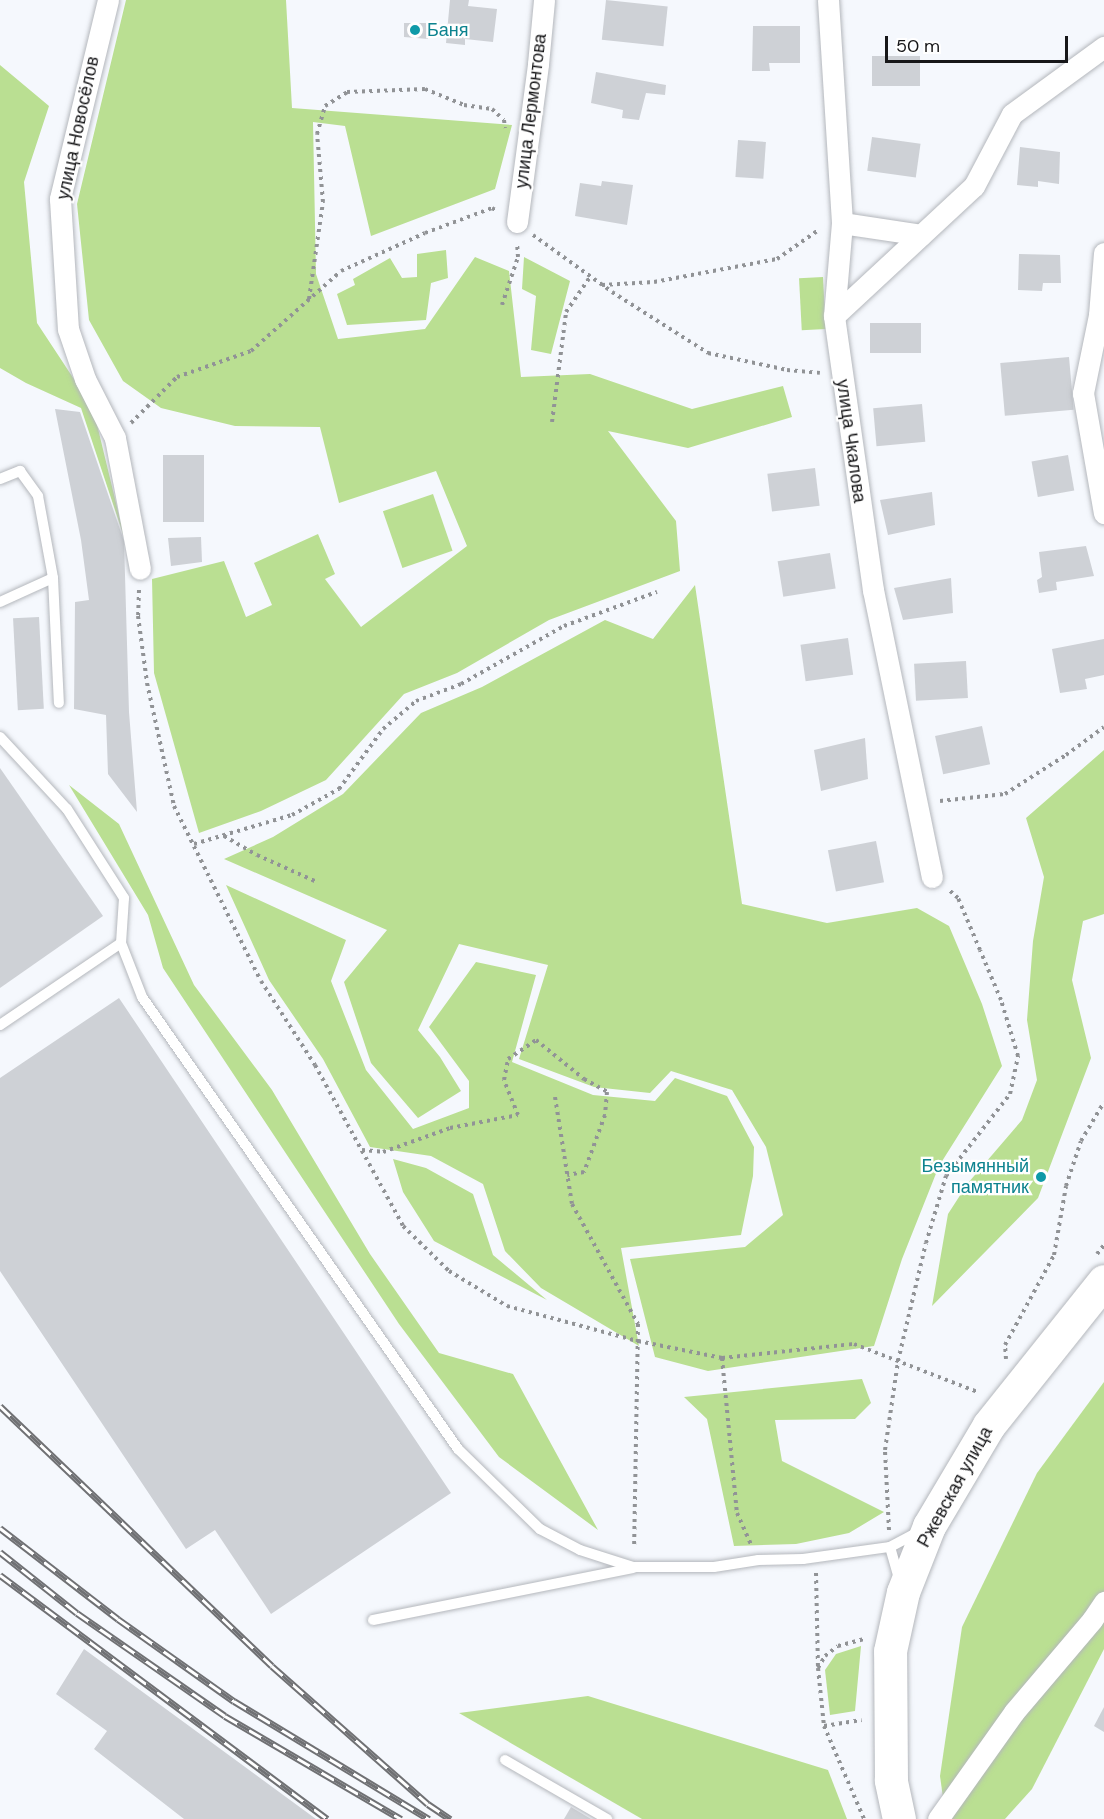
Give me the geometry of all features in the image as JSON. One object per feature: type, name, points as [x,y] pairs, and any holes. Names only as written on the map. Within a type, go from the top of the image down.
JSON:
[{"type":"main road","name":"Ржевская улица","points":[[899,1819],[878,1724],[903,1592],[929,1526],[989,1425],[1104,1281]]},
{"type":"street","name":"улица Новосёлов","points":[[108,0],[60,200],[68,328],[85,379],[115,438],[140,569]]},
{"type":"street","name":"улица Лермонтова","points":[[517,222],[544,0]]},
{"type":"street","name":"улица Чкалова","points":[[828,0],[842,223],[834,316],[873,590],[932,877]]},
{"type":"street","points":[[834,316],[974,186],[1012,114],[1104,47]]},
{"type":"street","points":[[842,223],[921,235]]},
{"type":"street","points":[[1104,253],[1099,315],[1083,393],[1104,513]]},
{"type":"street","points":[[938,1819],[1014,1712],[1092,1620],[1104,1602]]},
{"type":"lane","points":[[0,479],[20,471],[38,496],[53,578],[59,703]]},
{"type":"lane","points":[[0,602],[53,578]]},
{"type":"lane","points":[[1,739],[67,809],[124,898],[121,943],[142,998],[458,1449],[540,1529],[580,1550],[633,1568]]},
{"type":"lane","points":[[0,1025],[121,943]]},
{"type":"lane","points":[[373,1620],[633,1568],[714,1567],[758,1560],[815,1557],[890,1547],[929,1526]]},
{"type":"lane","points":[[890,1547],[903,1592]]},
{"type":"lane","points":[[505,1760],[607,1819]]},
{"type":"path","points":[[309,300],[324,202],[317,134],[325,106],[347,92],[425,89],[464,105],[492,109]]},
{"type":"path","points":[[115,438],[177,377],[251,351],[341,271],[425,233],[492,208],[517,222],[590,277],[708,353],[787,370],[842,375]]},
{"type":"path","points":[[502,304],[518,257],[517,222]]},
{"type":"path","points":[[602,285],[654,282],[777,259],[828,223],[842,223]]},
{"type":"path","points":[[552,422],[566,312],[590,277]]},
{"type":"path","points":[[140,569],[138,616],[147,683],[174,806],[261,981],[315,1065],[403,1226],[449,1271],[507,1306],[638,1341],[722,1359],[854,1344],[982,1393]]},
{"type":"path","points":[[194,844],[292,815],[339,789],[383,729],[416,701],[461,684],[564,626],[657,592]]},
{"type":"path","points":[[916,804],[1005,794],[1066,755],[1104,727]]},
{"type":"path","points":[[223,836],[257,855],[317,882]]},
{"type":"path","points":[[890,1547],[885,1450],[898,1361],[926,1243],[945,1176],[1010,1094],[1018,1056],[1001,1000],[958,898],[932,877]]},
{"type":"path","points":[[361,1150],[383,1152],[450,1128],[519,1115],[504,1080],[508,1059],[536,1040],[584,1079],[607,1092],[605,1115],[584,1172],[567,1175]]},
{"type":"path","points":[[555,1097],[572,1204],[638,1324],[633,1568]]},
{"type":"path","points":[[1006,1365],[1005,1345],[1054,1255],[1066,1186],[1081,1141],[1104,1102]]},
{"type":"path","points":[[722,1359],[737,1513],[758,1560]]},
{"type":"path","points":[[815,1557],[818,1668],[824,1726],[864,1819]]},
{"type":"path","points":[[818,1668],[825,1656],[838,1646],[872,1638]]},
{"type":"path","points":[[824,1726],[878,1724]]},
{"type":"green space","points":[[126,0],[286,0],[292,108],[512,125],[495,189],[371,236],[345,126],[313,122],[316,274],[338,339],[425,329],[475,257],[509,271],[521,377],[590,374],[692,409],[783,386],[792,417],[688,448],[608,431],[676,521],[680,571],[549,620],[457,673],[404,694],[326,780],[261,811],[199,833],[154,673],[152,579],[224,561],[246,617],[272,605],[254,563],[318,534],[335,574],[325,579],[361,627],[467,546],[436,471],[339,503],[320,427],[235,426],[161,408],[123,381],[89,320],[77,204]]},
{"type":"green space","points":[[0,65],[49,106],[24,182],[37,323],[93,408],[125,540],[81,408],[26,383],[0,368]]},
{"type":"green space","points":[[446,250],[448,278],[431,283],[426,320],[347,325],[337,294],[355,285],[353,279],[390,258],[402,278],[417,277],[417,254]]},
{"type":"green space","points":[[524,257],[570,281],[551,354],[531,350],[536,296],[522,289]]},
{"type":"green space","points":[[823,277],[826,329],[802,330],[799,278]]},
{"type":"green space","points":[[433,494],[453,551],[402,568],[383,511]]},
{"type":"green space","points":[[695,585],[742,904],[827,923],[917,908],[949,926],[982,1004],[1002,1066],[939,1166],[902,1259],[874,1346],[708,1371],[655,1357],[630,1259],[745,1247],[783,1215],[766,1147],[732,1090],[671,1071],[650,1093],[594,1087],[519,1059],[548,965],[459,944],[418,1030],[440,1057],[461,1091],[418,1118],[371,1063],[344,982],[387,930],[224,859],[273,837],[343,794],[421,713],[482,687],[605,620],[653,639]]},
{"type":"green space","points":[[1104,750],[1104,914],[1083,921],[1072,980],[1091,1058],[1038,1198],[932,1306],[948,1214],[968,1183],[1022,1120],[1037,1080],[1027,1020],[1033,941],[1044,877],[1026,818]]},
{"type":"green space","points":[[69,785],[119,824],[194,985],[272,1090],[370,1254],[439,1353],[513,1374],[598,1530],[499,1457],[399,1324],[163,968],[148,915]]},
{"type":"green space","points":[[226,885],[346,940],[331,981],[366,1070],[413,1129],[469,1108],[469,1081],[429,1027],[476,962],[536,975],[512,1062],[593,1095],[655,1101],[675,1078],[727,1096],[754,1147],[753,1176],[741,1235],[621,1248],[639,1346],[541,1288],[505,1251],[483,1184],[431,1156],[370,1147],[323,1059],[269,980]]},
{"type":"green space","points":[[393,1159],[426,1168],[473,1194],[493,1255],[547,1300],[434,1241],[403,1192]]},
{"type":"green space","points":[[862,1379],[871,1403],[855,1419],[775,1420],[782,1461],[884,1512],[849,1533],[796,1544],[734,1546],[707,1419],[684,1397]]},
{"type":"green space","points":[[1104,1382],[1104,1649],[1032,1789],[1005,1819],[946,1819],[940,1776],[962,1627],[1037,1473]]},
{"type":"green space","points":[[861,1646],[855,1711],[830,1715],[825,1670],[836,1654]]},
{"type":"green space","points":[[588,1696],[828,1770],[847,1819],[642,1819],[459,1713]]},
{"type":"building","points":[[450,0],[469,0],[468,6],[497,9],[493,42],[465,39],[465,45],[446,43]]},
{"type":"building","points":[[606,0],[668,6],[663,46],[602,40]]},
{"type":"building","name":"Баня","points":[[404,23],[426,23],[428,39],[404,37]]},
{"type":"building","points":[[753,26],[800,26],[800,63],[769,63],[770,71],[752,71]]},
{"type":"building","points":[[872,56],[920,56],[920,86],[872,86]]},
{"type":"building","points":[[596,72],[666,85],[665,95],[646,93],[639,120],[622,118],[623,110],[591,103]]},
{"type":"building","points":[[872,137],[921,144],[916,177],[867,171]]},
{"type":"building","points":[[738,140],[766,142],[763,179],[735,177]]},
{"type":"building","points":[[1020,147],[1060,152],[1059,184],[1038,181],[1038,187],[1017,185]]},
{"type":"building","points":[[602,181],[633,185],[627,225],[575,216],[580,183],[601,186]]},
{"type":"building","points":[[1019,254],[1060,255],[1061,283],[1043,283],[1042,291],[1018,290]]},
{"type":"building","points":[[870,323],[921,323],[921,353],[870,353]]},
{"type":"building","points":[[1069,357],[1074,410],[1005,416],[1000,363]]},
{"type":"building","points":[[922,404],[925,442],[876,446],[873,408]]},
{"type":"building","points":[[55,409],[80,412],[124,541],[129,712],[137,812],[108,774],[106,715],[74,709],[75,602],[89,600],[81,540]]},
{"type":"building","points":[[163,455],[204,455],[204,522],[163,522]]},
{"type":"building","points":[[1068,455],[1074,490],[1038,497],[1032,461]]},
{"type":"building","points":[[815,468],[820,506],[772,512],[767,474]]},
{"type":"building","points":[[932,492],[935,525],[888,535],[880,500]]},
{"type":"building","points":[[201,537],[202,562],[171,566],[168,538]]},
{"type":"building","points":[[1086,546],[1094,576],[1056,582],[1057,590],[1039,593],[1037,580],[1042,577],[1039,552]]},
{"type":"building","points":[[830,553],[836,589],[783,597],[778,561]]},
{"type":"building","points":[[951,578],[953,613],[903,620],[894,588]]},
{"type":"building","points":[[39,617],[44,709],[18,710],[13,618]]},
{"type":"building","points":[[848,638],[853,675],[806,681],[800,645]]},
{"type":"building","points":[[1104,639],[1104,675],[1085,679],[1087,689],[1060,693],[1052,649]]},
{"type":"building","points":[[966,661],[968,698],[916,701],[914,664]]},
{"type":"building","points":[[982,726],[990,764],[943,774],[935,736]]},
{"type":"building","points":[[865,738],[868,779],[821,791],[814,750]]},
{"type":"building","points":[[0,768],[103,916],[0,988]]},
{"type":"building","points":[[876,841],[884,882],[836,892],[828,850]]},
{"type":"building","points":[[119,998],[451,1493],[271,1614],[215,1530],[186,1549],[0,1271],[0,1078]]},
{"type":"building","points":[[84,1649],[316,1819],[184,1819],[94,1749],[107,1731],[56,1694]]},
{"type":"building","points":[[1104,1707],[1104,1732],[1094,1726]]},
{"type":"building","points":[[571,1807],[591,1819],[564,1819]]},
{"type":"railway","points":[[0,1406],[272,1666],[428,1804],[450,1819]]},
{"type":"railway","points":[[0,1528],[118,1619],[234,1701],[429,1819]]},
{"type":"railway","points":[[0,1552],[77,1613],[225,1716],[401,1819]]},
{"type":"railway","points":[[0,1575],[327,1819]]},
{"type":"place","name":"Баня","points":[[415,30]]},
{"type":"place","name":"Безымянный памятник","points":[[1041,1177]]}]
